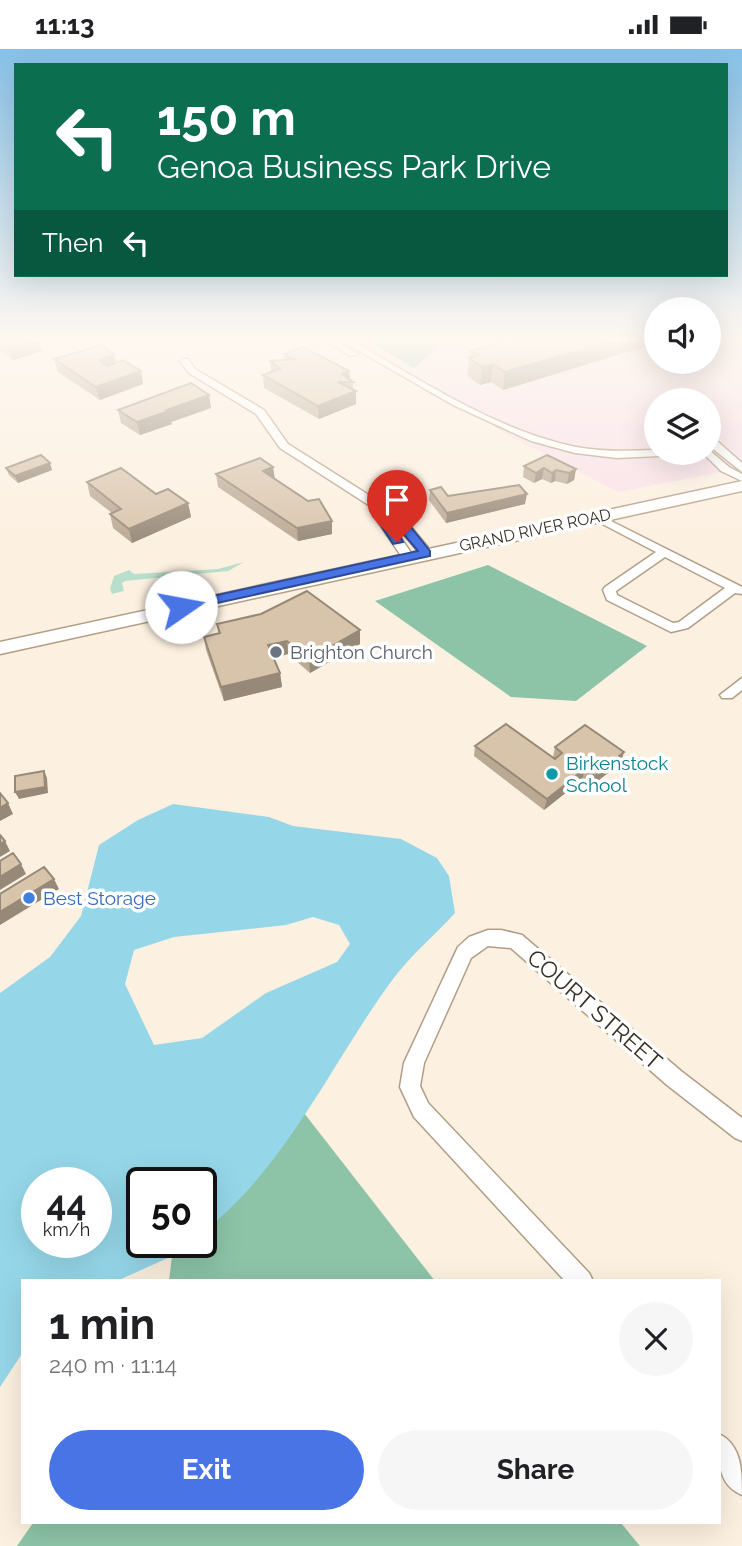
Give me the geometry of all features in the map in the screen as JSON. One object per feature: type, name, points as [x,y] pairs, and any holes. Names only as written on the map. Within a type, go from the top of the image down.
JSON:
[{"type":"main road","name":"GRAND RIVER ROAD","points":[[0,648],[742,486]]},
{"type":"street","points":[[258,411],[285,446],[370,497],[398,518],[426,553]]},
{"type":"street","points":[[466,411],[477,414]]},
{"type":"street","points":[[471,411],[554,445],[605,454],[644,453]]},
{"type":"street","points":[[721,455],[742,469]]},
{"type":"street","points":[[721,463],[725,469],[742,478]]},
{"type":"street","points":[[384,510],[384,521],[408,558]]},
{"type":"street","points":[[595,516],[738,590]]},
{"type":"street","points":[[664,552],[609,590],[611,597],[671,628],[683,625],[738,590]]},
{"type":"street","points":[[727,695],[742,683]]},
{"type":"street","name":"COURT STREET","points":[[579,1279],[421,1110],[410,1087],[414,1063],[464,953],[474,941],[494,935],[516,940],[664,1069],[742,1131]]},
{"type":"street","points":[[721,1450],[742,1482]]},
{"type":"shaded area","points":[[471,411],[644,411],[644,465],[721,465],[721,411],[742,411],[742,468],[618,492],[502,432]]},
{"type":"green space","points":[[244,562],[228,571],[125,581],[122,583],[124,591],[112,594],[110,589],[114,576],[129,570],[134,574],[218,569]]},
{"type":"green space","points":[[488,565],[647,646],[576,701],[511,697],[375,601]]},
{"type":"green space","points":[[304,1113],[433,1279],[169,1279],[172,1258],[217,1258],[217,1219],[244,1192]]},
{"type":"green space","points":[[32,1524],[622,1524],[640,1546],[17,1546]]},
{"type":"water","points":[[173,804],[269,817],[293,826],[401,839],[437,858],[449,876],[455,913],[393,979],[283,1147],[258,1178],[217,1219],[217,1167],[126,1167],[126,1258],[168,1258],[121,1279],[21,1279],[21,1355],[0,1387],[0,993],[50,957],[81,916],[99,845],[138,820]],"holes":[[[313,917],[339,925],[350,944],[337,962],[266,993],[202,1038],[154,1045],[125,984],[134,950],[174,937],[286,925]]]},
{"type":"building","points":[[119,411],[169,411],[137,422]]},
{"type":"building","points":[[41,455],[50,463],[15,476],[6,468]]},
{"type":"building","points":[[547,455],[576,469],[569,473],[556,470],[552,473],[544,468],[536,473],[524,466]]},
{"type":"building","points":[[260,458],[273,467],[263,471],[308,501],[319,499],[332,521],[297,528],[216,474]]},
{"type":"building","points":[[121,468],[156,494],[168,489],[188,503],[129,529],[110,514],[121,509],[87,482]]},
{"type":"building","points":[[519,485],[527,494],[447,513],[430,490],[441,487],[448,496]]},
{"type":"building","name":"Brighton Church","points":[[307,591],[360,630],[309,659],[287,641],[268,645],[280,673],[221,687],[204,637],[220,633],[217,624],[261,614]]},
{"type":"building","name":"Birkenstock School","points":[[506,724],[555,759],[562,753],[555,747],[585,725],[624,752],[595,776],[585,769],[547,799],[475,746]]},
{"type":"building","points":[[44,771],[45,787],[15,792],[15,776]]},
{"type":"building","points":[[0,793],[8,803],[0,808]]},
{"type":"building","points":[[13,853],[21,864],[0,877],[0,861]]},
{"type":"building","points":[[44,867],[54,879],[0,912],[0,894]]},
{"type":"place","name":"Brighton Church","points":[[276,652]]},
{"type":"place","name":"Birkenstock School","points":[[552,774]]},
{"type":"place","name":"Best Storage","points":[[29,898]]},
{"type":"route","points":[[181,607],[426,553],[398,518],[384,510],[384,521],[397,542]]}]
